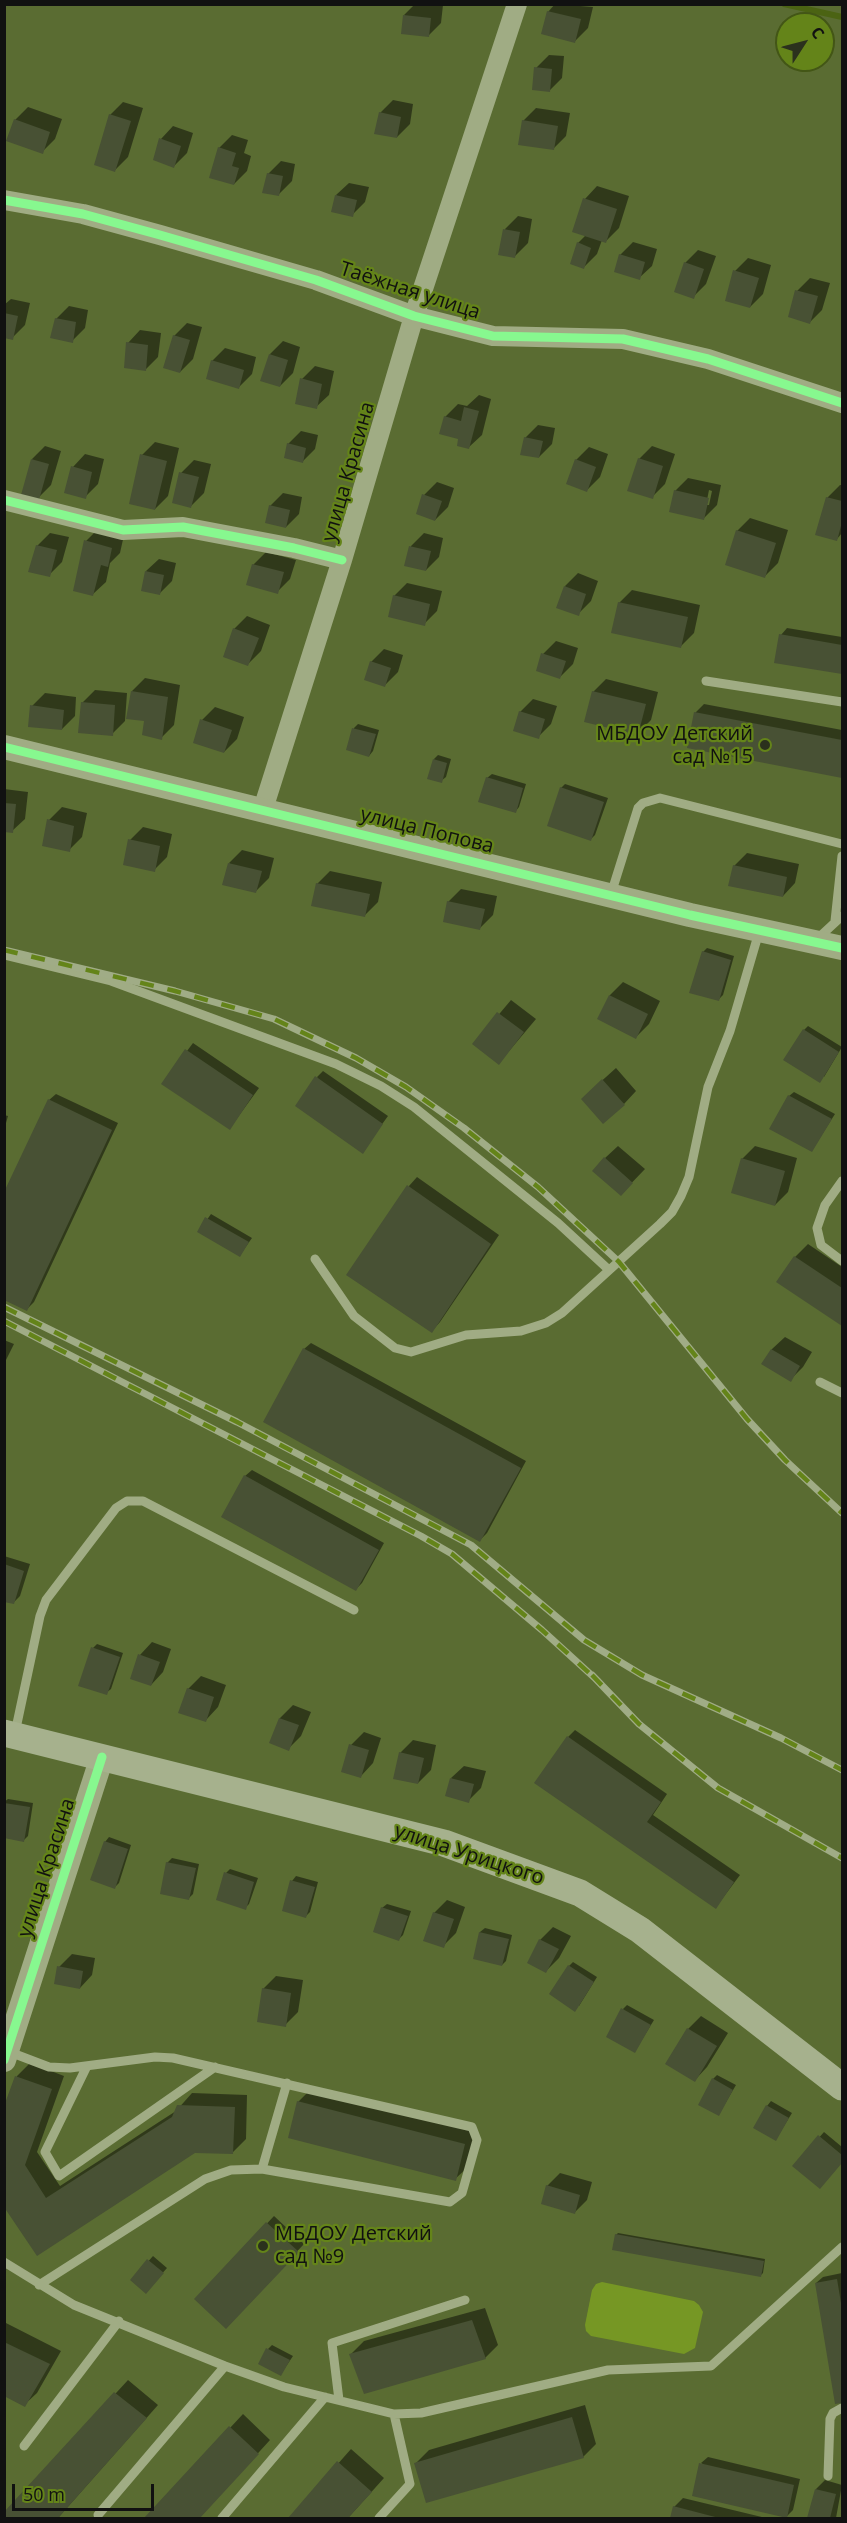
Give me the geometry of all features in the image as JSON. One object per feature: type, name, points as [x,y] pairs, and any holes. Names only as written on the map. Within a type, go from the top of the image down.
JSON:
[{"type":"main road","name":"улица Урицкого","points":[[10,1734],[444,1843],[580,1893],[640,1930],[843,2087]]},
{"type":"street","name":"улица Красина","points":[[263,809],[342,560],[414,316],[517,4]]},
{"type":"street","name":"Таёжная улица","points":[[4,200],[83,214],[160,235],[316,280],[414,316],[493,336],[623,339],[708,359],[843,403]]},
{"type":"street","points":[[4,500],[123,530],[183,527],[294,548],[342,560]]},
{"type":"street","name":"улица Попова","points":[[4,747],[610,895],[843,948]]},
{"type":"street","name":"улица Красина","points":[[6,2055],[102,1757]]},
{"type":"lane","points":[[705,681],[843,702]]},
{"type":"lane","points":[[610,895],[638,808],[643,803],[660,798],[843,843]]},
{"type":"lane","points":[[814,942],[839,919],[843,856]]},
{"type":"lane","points":[[315,1259],[354,1316],[395,1348],[411,1352],[466,1335],[521,1331],[546,1323],[562,1313],[666,1218],[681,1196],[689,1177],[708,1087],[730,1031],[760,930]]},
{"type":"lane","points":[[4,955],[111,981],[336,1064],[381,1086],[414,1107],[549,1216],[609,1270]]},
{"type":"lane","points":[[843,1181],[825,1205],[817,1228],[821,1245],[843,1261]]},
{"type":"lane","points":[[820,1382],[843,1392]]},
{"type":"lane","points":[[10,1734],[46,1600],[116,1508],[127,1501],[142,1501],[354,1610]]},
{"type":"lane","points":[[6,2055],[49,2067],[70,2068],[155,2057],[174,2058],[286,2082],[472,2127],[477,2140],[462,2193],[450,2202],[262,2169],[231,2170],[205,2179],[39,2285]]},
{"type":"lane","points":[[87,2066],[45,2152],[59,2176],[214,2067]]},
{"type":"lane","points":[[262,2169],[286,2082]]},
{"type":"lane","points":[[4,2262],[74,2305],[119,2321],[225,2366],[284,2386],[394,2414],[421,2414],[608,2370],[711,2366],[843,2247]]},
{"type":"lane","points":[[339,2400],[332,2343],[465,2300]]},
{"type":"lane","points":[[24,2446],[119,2321]]},
{"type":"lane","points":[[98,2515],[225,2366]]},
{"type":"lane","points":[[222,2518],[325,2397]]},
{"type":"lane","points":[[828,2476],[830,2419],[833,2413],[843,2408]]},
{"type":"lane","points":[[379,2518],[410,2484],[394,2414]]},
{"type":"green space","points":[[602,2282],[694,2301],[703,2312],[695,2348],[684,2354],[591,2336],[586,2331],[585,2325],[592,2290],[596,2284]]},
{"type":"building","points":[[547,11],[581,19],[575,43],[541,34]]},
{"type":"building","points":[[403,15],[431,18],[429,37],[401,34]]},
{"type":"building","points":[[534,67],[552,69],[550,92],[532,90]]},
{"type":"building","points":[[379,112],[401,117],[397,138],[374,134]]},
{"type":"building","points":[[109,114],[131,121],[115,172],[94,165]]},
{"type":"building","points":[[14,119],[50,132],[43,154],[6,141]]},
{"type":"building","points":[[522,120],[558,126],[554,150],[518,145]]},
{"type":"building","points":[[159,138],[181,146],[174,168],[153,160]]},
{"type":"building","points":[[218,147],[236,153],[232,166],[239,168],[234,185],[209,178]]},
{"type":"building","points":[[267,173],[283,176],[279,196],[262,193]]},
{"type":"building","points":[[335,195],[357,200],[353,217],[331,212]]},
{"type":"building","points":[[583,198],[617,209],[606,243],[572,232]]},
{"type":"building","points":[[503,229],[520,232],[515,258],[498,255]]},
{"type":"building","points":[[577,242],[591,248],[584,269],[570,264]]},
{"type":"building","points":[[619,254],[645,262],[640,280],[614,272]]},
{"type":"building","points":[[684,262],[704,269],[694,299],[674,292]]},
{"type":"building","points":[[733,270],[759,278],[750,308],[725,301]]},
{"type":"building","points":[[795,290],[818,296],[810,324],[788,317]]},
{"type":"building","points":[[4,313],[18,316],[13,340],[4,338]]},
{"type":"building","points":[[55,318],[76,322],[73,343],[50,338]]},
{"type":"building","points":[[173,335],[190,340],[180,373],[163,368]]},
{"type":"building","points":[[126,342],[148,345],[146,371],[124,368]]},
{"type":"building","points":[[269,354],[288,360],[280,387],[260,381]]},
{"type":"building","points":[[211,360],[244,370],[239,389],[206,379]]},
{"type":"building","points":[[300,378],[322,384],[317,409],[295,404]]},
{"type":"building","points":[[464,407],[479,411],[469,449],[457,446],[458,439],[439,434],[444,416],[461,421]]},
{"type":"building","points":[[524,437],[543,441],[539,458],[520,455]]},
{"type":"building","points":[[287,443],[306,448],[303,463],[284,458]]},
{"type":"building","points":[[140,454],[167,461],[155,510],[129,504]]},
{"type":"building","points":[[638,458],[663,466],[653,499],[627,491]]},
{"type":"building","points":[[31,459],[49,464],[39,500],[21,495]]},
{"type":"building","points":[[575,459],[596,467],[587,492],[566,484]]},
{"type":"building","points":[[71,466],[92,472],[86,499],[64,493]]},
{"type":"building","points":[[179,472],[199,477],[191,508],[172,503]]},
{"type":"building","points":[[674,490],[709,498],[704,520],[669,512]]},
{"type":"building","points":[[422,494],[442,501],[435,521],[416,514]]},
{"type":"building","points":[[826,497],[842,501],[842,522],[837,541],[815,535]]},
{"type":"building","points":[[269,505],[290,510],[286,528],[265,523]]},
{"type":"building","points":[[736,530],[776,543],[765,578],[725,565]]},
{"type":"building","points":[[84,540],[112,548],[108,567],[101,565],[93,596],[73,591]]},
{"type":"building","points":[[36,545],[57,550],[50,577],[28,572]]},
{"type":"building","points":[[409,546],[431,551],[426,571],[404,566]]},
{"type":"building","points":[[252,564],[284,572],[278,594],[246,585]]},
{"type":"building","points":[[145,571],[164,575],[160,595],[141,591]]},
{"type":"building","points":[[564,586],[586,594],[579,616],[556,608]]},
{"type":"building","points":[[393,595],[430,604],[425,626],[388,617]]},
{"type":"building","points":[[618,602],[688,617],[681,648],[611,633]]},
{"type":"building","points":[[233,628],[259,638],[248,666],[223,657]]},
{"type":"building","points":[[779,634],[842,645],[842,674],[774,663]]},
{"type":"building","points":[[541,653],[566,661],[560,679],[536,671]]},
{"type":"building","points":[[370,661],[391,668],[385,687],[364,680]]},
{"type":"building","points":[[131,691],[168,697],[162,740],[142,735],[144,721],[126,719]]},
{"type":"building","points":[[592,691],[646,704],[638,735],[584,722]]},
{"type":"building","points":[[81,702],[115,705],[113,736],[78,733]]},
{"type":"building","points":[[30,705],[64,710],[62,730],[28,727]]},
{"type":"building","points":[[519,711],[545,719],[539,739],[513,731]]},
{"type":"building","name":"МБДОУ Детский сад №15","points":[[694,712],[842,740],[842,778],[687,748]]},
{"type":"building","points":[[200,719],[232,730],[224,753],[193,743]]},
{"type":"building","points":[[352,728],[376,734],[369,757],[346,750]]},
{"type":"building","points":[[433,759],[447,763],[442,783],[427,779]]},
{"type":"building","points":[[486,777],[523,788],[516,813],[478,802]]},
{"type":"building","points":[[560,787],[604,802],[591,841],[547,826]]},
{"type":"building","points":[[4,803],[16,804],[13,833],[4,832]]},
{"type":"building","points":[[47,819],[74,826],[70,852],[42,846]]},
{"type":"building","points":[[128,839],[160,846],[155,872],[123,865]]},
{"type":"building","points":[[228,863],[262,871],[256,893],[222,885]]},
{"type":"building","points":[[733,865],[787,877],[783,897],[728,886]]},
{"type":"building","points":[[316,883],[370,894],[365,917],[311,906]]},
{"type":"building","points":[[447,901],[485,909],[480,930],[443,922]]},
{"type":"building","points":[[702,951],[731,960],[719,1001],[689,993]]},
{"type":"building","points":[[609,995],[648,1014],[636,1039],[597,1019]]},
{"type":"building","points":[[497,1012],[524,1032],[499,1065],[472,1044]]},
{"type":"building","points":[[803,1029],[839,1052],[820,1083],[783,1060]]},
{"type":"building","points":[[185,1049],[253,1095],[230,1130],[161,1084]]},
{"type":"building","points":[[315,1076],[383,1124],[363,1154],[295,1106]]},
{"type":"building","points":[[602,1079],[625,1105],[603,1124],[581,1099]]},
{"type":"building","points":[[788,1095],[832,1119],[812,1152],[769,1129]]},
{"type":"building","points":[[48,1099],[112,1130],[27,1311],[4,1300],[4,1192]]},
{"type":"building","points":[[604,1157],[633,1183],[621,1196],[592,1171]]},
{"type":"building","points":[[741,1158],[785,1171],[775,1206],[731,1193]]},
{"type":"building","points":[[407,1185],[491,1244],[432,1333],[346,1275]]},
{"type":"building","points":[[205,1217],[249,1242],[240,1257],[197,1232]]},
{"type":"building","points":[[794,1256],[842,1288],[842,1326],[776,1282]]},
{"type":"building","points":[[303,1348],[521,1468],[480,1542],[263,1422]]},
{"type":"building","points":[[771,1349],[800,1366],[791,1382],[761,1364]]},
{"type":"building","points":[[244,1475],[379,1550],[356,1591],[221,1517]]},
{"type":"building","points":[[4,1564],[24,1571],[14,1604],[4,1602]]},
{"type":"building","points":[[91,1647],[120,1657],[107,1695],[78,1686]]},
{"type":"building","points":[[138,1654],[160,1662],[151,1686],[130,1679]]},
{"type":"building","points":[[187,1688],[214,1697],[206,1722],[178,1713]]},
{"type":"building","points":[[279,1718],[299,1725],[289,1751],[269,1743]]},
{"type":"building","points":[[567,1736],[661,1802],[647,1822],[734,1882],[716,1909],[534,1783]]},
{"type":"building","points":[[349,1744],[369,1750],[361,1778],[341,1772]]},
{"type":"building","points":[[399,1752],[424,1758],[418,1784],[393,1779]]},
{"type":"building","points":[[450,1778],[474,1784],[469,1803],[445,1796]]},
{"type":"building","points":[[4,1803],[30,1807],[24,1842],[4,1838]]},
{"type":"building","points":[[104,1841],[128,1849],[115,1889],[90,1880]]},
{"type":"building","points":[[166,1862],[196,1868],[189,1900],[160,1894]]},
{"type":"building","points":[[224,1872],[254,1882],[246,1910],[216,1900]]},
{"type":"building","points":[[290,1880],[315,1887],[306,1918],[282,1911]]},
{"type":"building","points":[[381,1907],[408,1916],[399,1941],[373,1932]]},
{"type":"building","points":[[433,1912],[454,1919],[444,1948],[423,1941]]},
{"type":"building","points":[[479,1932],[509,1939],[502,1966],[473,1959]]},
{"type":"building","points":[[539,1939],[559,1949],[546,1973],[527,1963]]},
{"type":"building","points":[[568,1965],[594,1982],[575,2012],[549,1994]]},
{"type":"building","points":[[57,1966],[83,1971],[80,1989],[54,1984]]},
{"type":"building","points":[[262,1988],[291,1993],[286,2027],[257,2022]]},
{"type":"building","points":[[621,2008],[651,2025],[635,2053],[606,2037]]},
{"type":"building","points":[[687,2028],[717,2046],[695,2082],[665,2064]]},
{"type":"building","points":[[15,2076],[52,2089],[25,2165],[46,2198],[172,2117],[177,2105],[235,2107],[233,2154],[195,2153],[37,2256],[4,2207],[4,2106]]},
{"type":"building","points":[[712,2078],[733,2090],[719,2116],[698,2105]]},
{"type":"building","points":[[297,2101],[465,2144],[456,2181],[288,2138]]},
{"type":"building","points":[[766,2105],[789,2118],[776,2141],[753,2128]]},
{"type":"building","points":[[818,2135],[842,2155],[842,2163],[820,2189],[792,2166]]},
{"type":"building","points":[[546,2185],[580,2195],[575,2214],[541,2204]]},
{"type":"building","points":[[266,2222],[299,2252],[226,2329],[194,2299]]},
{"type":"building","points":[[615,2234],[764,2261],[761,2277],[612,2250]]},
{"type":"building","points":[[147,2259],[164,2273],[146,2294],[130,2280]]},
{"type":"building","points":[[837,2279],[842,2309],[842,2403],[835,2404],[815,2283]]},
{"type":"building","points":[[472,2320],[486,2359],[364,2394],[349,2354]]},
{"type":"building","points":[[4,2342],[50,2364],[25,2407],[4,2396]]},
{"type":"building","points":[[266,2348],[290,2360],[281,2376],[258,2364]]},
{"type":"building","points":[[114,2392],[147,2418],[58,2518],[4,2518],[4,2512]]},
{"type":"building","points":[[572,2417],[584,2458],[426,2503],[414,2463]]},
{"type":"building","points":[[229,2426],[259,2454],[200,2518],[144,2518]]},
{"type":"building","points":[[337,2461],[372,2492],[348,2518],[288,2518]]},
{"type":"building","points":[[699,2463],[794,2485],[787,2518],[692,2496]]},
{"type":"building","points":[[815,2489],[836,2494],[830,2518],[807,2518]]},
{"type":"building","points":[[673,2506],[719,2518],[670,2518]]},
{"type":"waterway","points":[[784,4],[842,17]]},
{"type":"railway","points":[[4,950],[175,991],[274,1019],[356,1058],[406,1087],[464,1128],[538,1187],[619,1262],[747,1419],[785,1460],[842,1513]]},
{"type":"railway","points":[[4,1307],[237,1422],[471,1545],[584,1640],[642,1675],[781,1738],[842,1770]]},
{"type":"railway","points":[[4,1321],[452,1554],[598,1681]]},
{"type":"railway","points":[[592,1675],[639,1724],[718,1788],[842,1858]]},
{"type":"cycle path","points":[[4,200],[83,214],[160,235],[316,280],[414,316],[493,336],[623,339],[708,359],[842,403]]},
{"type":"cycle path","points":[[4,500],[123,530],[183,527],[294,548],[342,560]]},
{"type":"cycle path","points":[[4,747],[690,915],[842,948]]},
{"type":"cycle path","points":[[4,2060],[102,1757]]},
{"type":"place","name":"МБДОУ Детский сад №15","points":[[765,745]]},
{"type":"place","name":"МБДОУ Детский сад №9","points":[[263,2246]]}]
